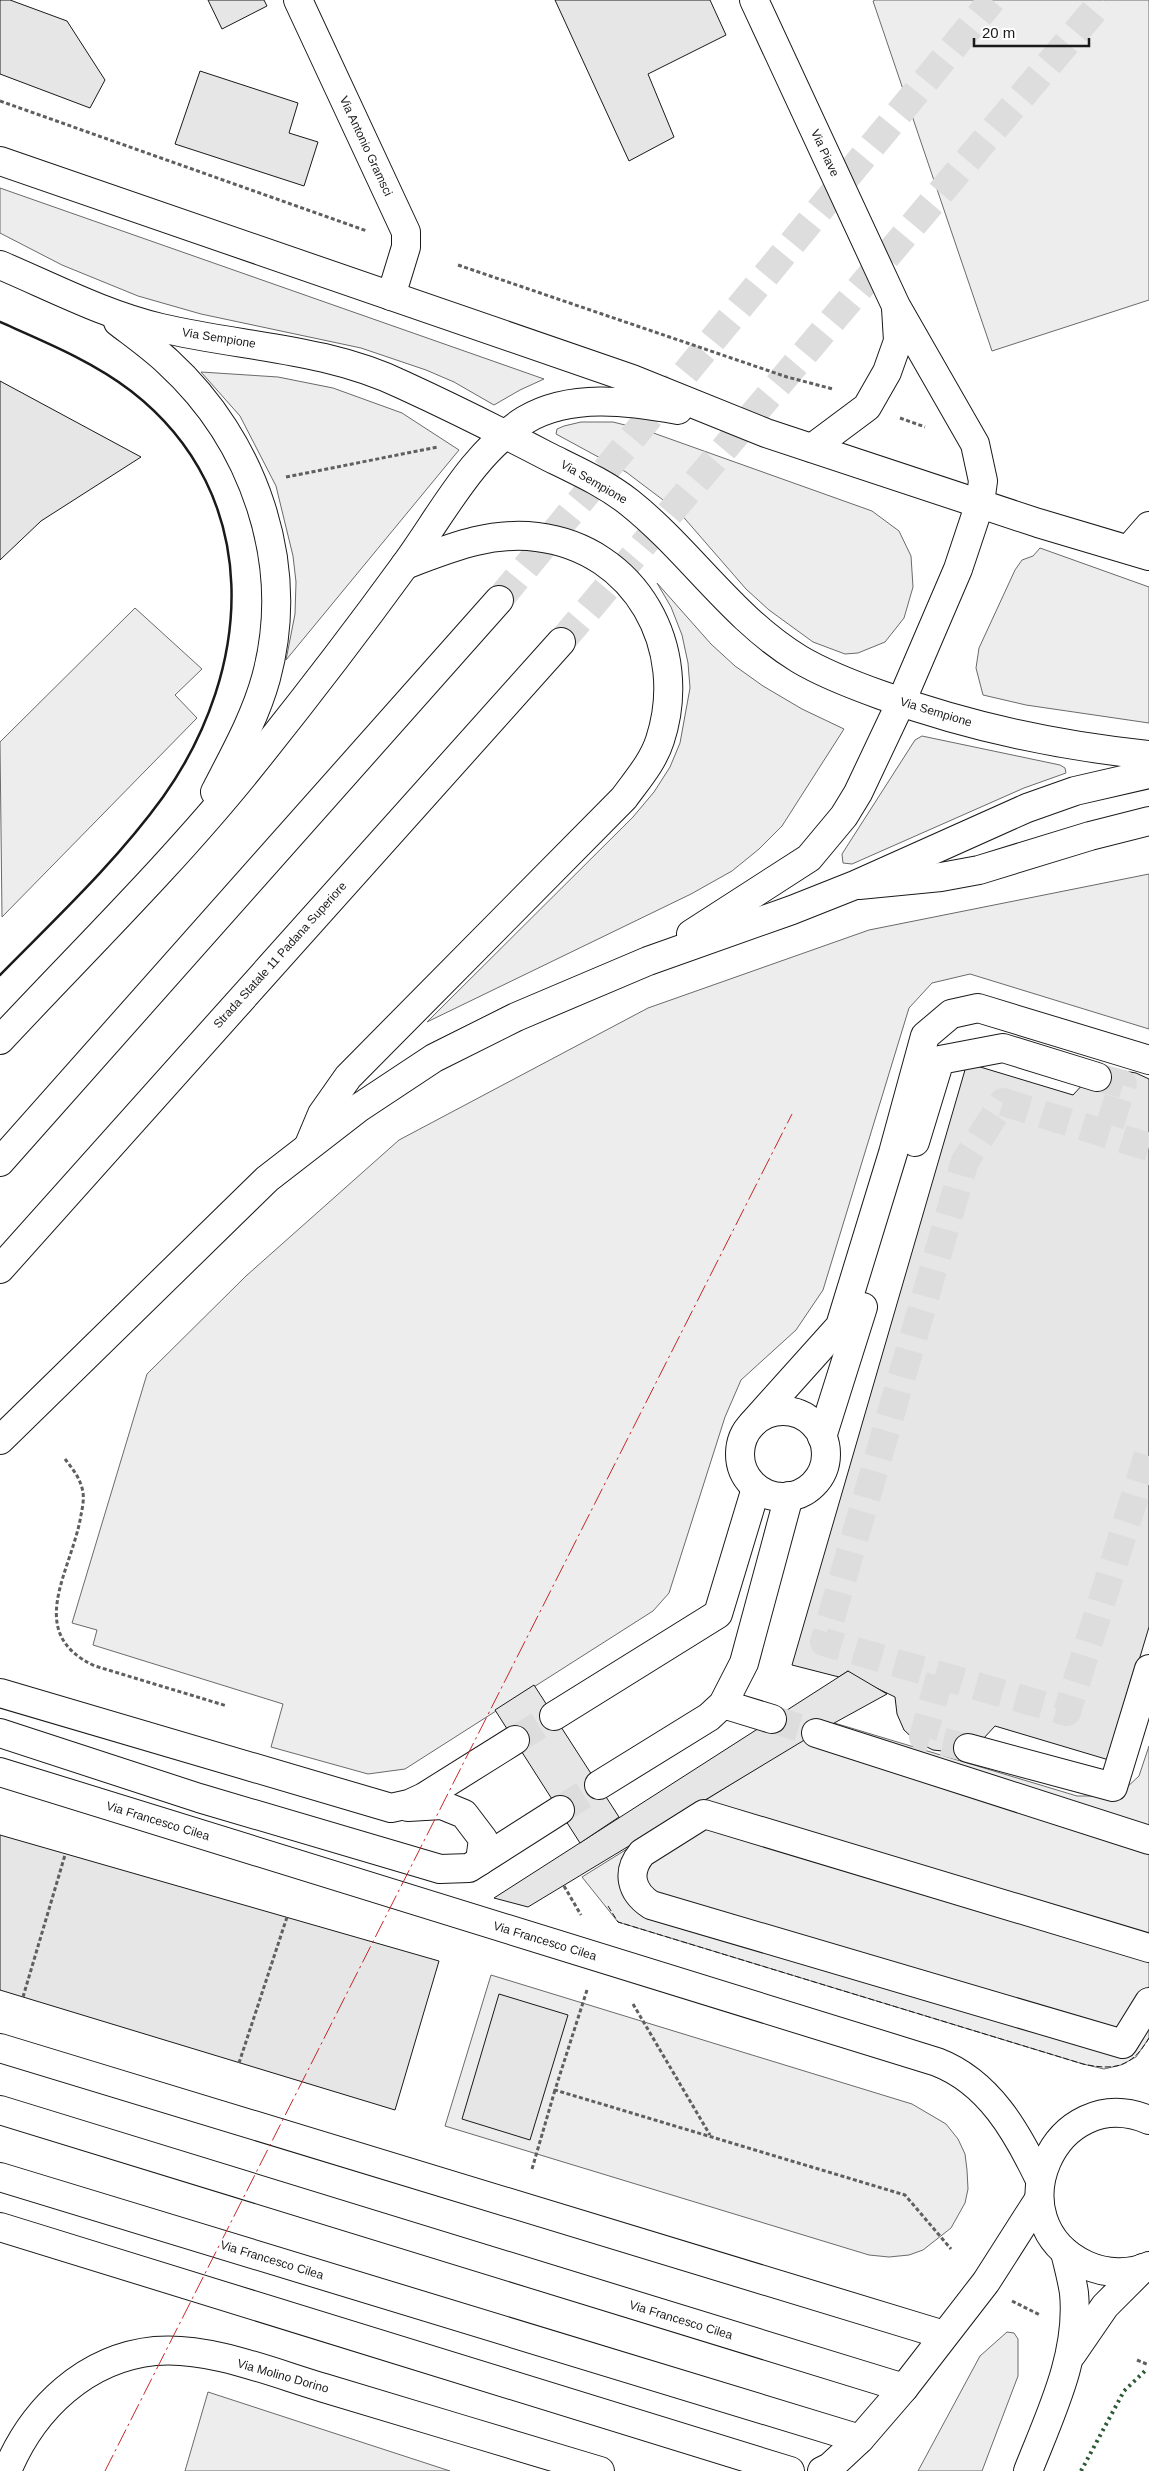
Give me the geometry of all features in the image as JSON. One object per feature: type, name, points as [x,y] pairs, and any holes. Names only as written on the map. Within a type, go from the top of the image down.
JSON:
[{"type":"main road","name":"Via Antonio Gramsci","points":[[298,0],[406,232],[406,247],[391,296]]},
{"type":"main road","name":"Via Piave","points":[[648,961],[809,858],[844,816],[901,702],[958,569],[980,503],[983,481],[975,444],[896,306],[754,0]]},
{"type":"main road","points":[[0,161],[632,379],[766,433]]},
{"type":"main road","name":"Via Sempione","points":[[0,264],[96,306],[161,328],[302,352],[348,363],[400,383],[505,434],[594,480],[628,501],[666,536],[736,610],[781,647],[821,671],[901,702],[965,722],[1035,738],[1149,755]]},
{"type":"main road","points":[[96,306],[156,351],[192,387],[223,426],[255,488],[266,519],[275,572],[275,621],[270,661],[261,694],[243,737],[195,832]]},
{"type":"main road","name":"Via Piave","points":[[812,448],[866,407],[887,372],[898,341],[896,306]]},
{"type":"main road","points":[[0,1040],[195,832],[248,770],[405,566],[473,469],[505,434],[525,420],[546,411],[594,402],[645,404],[766,433],[1038,523],[1139,553],[1149,526]]},
{"type":"main road","points":[[308,1146],[322,1114],[348,1076],[624,798],[652,759],[666,720],[669,680],[668,663],[657,625],[640,598],[616,572],[586,551],[555,540],[536,537],[489,538],[469,541],[405,566]]},
{"type":"main road","points":[[0,1162],[499,600]]},
{"type":"main road","name":"Strada Statale 11 Padana Superiore","points":[[0,1269],[561,642]]},
{"type":"main road","points":[[0,1440],[256,1189],[308,1146],[397,1081],[451,1048],[648,961],[792,910],[855,885],[1027,808],[1075,791],[1149,774]]},
{"type":"main road","points":[[855,885],[941,878],[979,870],[1090,836],[1149,821]]},
{"type":"main road","points":[[753,1423],[765,1414],[780,1411],[798,1414],[812,1423],[822,1437],[826,1450],[825,1462],[820,1475],[802,1493],[789,1496],[772,1496],[756,1488],[742,1470],[740,1453],[743,1438],[753,1423],[840,1326],[893,1153],[925,1036],[951,1014],[978,1008],[1149,1060]]},
{"type":"main road","points":[[822,1437],[940,1060],[1003,1048],[1097,1076]]},
{"type":"main road","points":[[554,1716],[718,1614],[756,1488]]},
{"type":"main road","points":[[599,1785],[709,1717],[723,1704],[744,1663],[789,1496]]},
{"type":"main road","points":[[968,1748],[1113,1787],[1149,1669]]},
{"type":"main road","points":[[0,1693],[391,1808],[442,1805],[464,1814],[483,1839],[480,1860]]},
{"type":"main road","points":[[723,1704],[772,1719]]},
{"type":"main road","points":[[0,1733],[199,1798],[440,1869],[469,1868],[560,1810]]},
{"type":"main road","points":[[816,1733],[1149,1840]]},
{"type":"main road","points":[[391,1808],[409,1804],[424,1797],[515,1740]]},
{"type":"main road","name":"Via Francesco Cilea","points":[[0,1772],[953,2068],[978,2087],[991,2100],[1024,2147],[1039,2189],[1048,2230],[1065,2252]]},
{"type":"main road","points":[[1149,1948],[704,1814],[642,1853],[634,1862],[631,1871],[636,1893],[651,1905],[1123,2044],[1149,2002]]},
{"type":"main road","points":[[0,2048],[944,2335]]},
{"type":"main road","name":"Via Francesco Cilea","points":[[0,2110],[904,2388]]},
{"type":"main road","points":[[822,2471],[830,2467],[860,2439],[904,2388],[986,2282],[1039,2189],[1045,2161],[1060,2138],[1085,2120],[1114,2114],[1147,2116]]},
{"type":"main road","name":"Via Francesco Cilea","points":[[0,2177],[860,2439]]},
{"type":"main road","points":[[0,2227],[790,2471]]},
{"type":"main road","points":[[1065,2252],[1095,2269],[1117,2272],[1147,2267]]},
{"type":"main road","points":[[1028,2471],[1068,2361],[1072,2341],[1074,2294],[1065,2252]]},
{"type":"main road","points":[[1068,2361],[1105,2306],[1147,2267]]},
{"type":"main road","name":"Via Molino Dorino","points":[[7,2471],[32,2427],[52,2400],[76,2379],[104,2363],[156,2351],[188,2352],[228,2360],[600,2471]]},
{"type":"path","points":[[0,101],[367,232]]},
{"type":"path","points":[[458,265],[787,377],[838,391],[866,407],[975,444]]},
{"type":"path","points":[[255,488],[273,480],[438,447]]},
{"type":"path","points":[[65,1459],[81,1485],[84,1501],[79,1527],[56,1604],[55,1617],[58,1633],[66,1647],[80,1659],[95,1666],[227,1706]]},
{"type":"path","points":[[23,1997],[65,1855]]},
{"type":"path","points":[[564,1886],[582,1917]]},
{"type":"path","points":[[240,2063],[287,1917]]},
{"type":"path","points":[[532,2169],[587,1990]]},
{"type":"path","points":[[629,1996],[710,2135]]},
{"type":"path","points":[[556,2090],[905,2195],[950,2249]]},
{"type":"path","points":[[1008,2300],[1041,2315]]},
{"type":"path","points":[[1136,2360],[1149,2365]]},
{"type":"shaded area","points":[[1149,0],[1149,300],[992,351],[873,1]]},
{"type":"shaded area","points":[[0,188],[544,379],[494,405],[454,382],[426,370],[361,348],[201,314],[138,296],[62,265],[0,233]]},
{"type":"shaded area","points":[[201,372],[278,377],[333,388],[402,413],[459,450],[286,660],[295,614],[296,582],[293,556],[276,486],[240,416]]},
{"type":"shaded area","points":[[581,422],[613,422],[645,430],[872,511],[899,531],[911,556],[913,587],[904,618],[885,642],[858,653],[845,654],[813,642],[769,610],[746,589],[679,512],[626,472],[556,434],[557,429]]},
{"type":"shaded area","points":[[1040,548],[1149,587],[1149,723],[1026,705],[983,695],[976,668],[979,648],[1015,570],[1022,560],[1033,556]]},
{"type":"shaded area","points":[[657,583],[711,644],[735,666],[763,686],[802,709],[844,729],[782,826],[759,849],[732,871],[691,894],[427,1022],[633,817],[654,792],[670,767],[680,743],[690,688],[688,663],[682,635],[671,607]]},
{"type":"shaded area","points":[[135,608],[202,669],[175,695],[197,718],[2,917],[0,742]]},
{"type":"shaded area","points":[[922,736],[1060,765],[1065,768],[1066,773],[1024,788],[852,864],[843,863],[842,854],[915,740]]},
{"type":"shaded area","points":[[1149,874],[1149,1029],[970,974],[932,983],[909,1008],[823,1290],[796,1330],[741,1380],[725,1417],[669,1593],[653,1611],[405,1769],[368,1774],[271,1747],[283,1704],[93,1645],[97,1630],[72,1623],[147,1374],[246,1276],[399,1140],[648,1008],[869,930]]},
{"type":"shaded area","points":[[831,1722],[1077,1796],[1103,1796],[1125,1789],[1139,1776],[1149,1746],[1149,2038],[1136,2057],[1121,2065],[1104,2069],[1083,2064],[618,1922],[582,1877]]},
{"type":"shaded area","points":[[491,1975],[912,2104],[946,2124],[958,2139],[965,2154],[967,2170],[968,2189],[965,2203],[951,2228],[923,2250],[909,2255],[889,2257],[869,2255],[445,2126]]},
{"type":"shaded area","points":[[1007,2332],[1014,2333],[1018,2339],[1018,2376],[982,2471],[918,2471],[980,2356]]},
{"type":"shaded area","points":[[208,2392],[450,2471],[185,2471]]},
{"type":"building","points":[[0,0],[10,0],[67,21],[105,80],[90,108],[0,74]]},
{"type":"building","points":[[208,0],[264,0],[267,6],[222,29]]},
{"type":"building","points":[[555,0],[710,0],[726,35],[648,74],[674,137],[629,161]]},
{"type":"building","points":[[200,71],[298,103],[289,133],[318,142],[304,186],[175,144]]},
{"type":"building","points":[[0,381],[141,457],[41,521],[0,560]]},
{"type":"building","points":[[967,1063],[1073,1095],[1085,1082],[1101,1073],[1118,1070],[1136,1073],[1149,1079],[1149,1627],[1109,1760],[995,1726],[983,1739],[968,1748],[951,1752],[933,1750],[917,1742],[904,1730],[897,1714],[895,1697],[856,1678],[848,1671],[839,1677],[792,1665]]},
{"type":"building","points":[[848,1671],[887,1694],[816,1733],[528,1907],[494,1898]]},
{"type":"building","points":[[534,1685],[619,1817],[580,1843],[495,1710]]},
{"type":"building","points":[[0,1835],[439,1961],[395,2110],[0,1990]]},
{"type":"building","points":[[499,1994],[568,2015],[530,2140],[462,2119]]},
{"type":"tunnel","points":[[499,600],[992,0]]},
{"type":"tunnel","points":[[561,642],[1103,0]]},
{"type":"tunnel","points":[[1097,1077],[1123,1084],[1107,1134]]},
{"type":"tunnel","points":[[1149,1147],[1003,1102],[965,1161],[824,1642],[1067,1712],[1149,1451]]},
{"type":"tunnel","points":[[940,1676],[923,1737],[968,1748]]},
{"type":"tunnel","points":[[515,1740],[554,1716]]},
{"type":"tunnel","points":[[772,1719],[816,1733]]},
{"type":"tunnel","points":[[560,1810],[599,1785]]},
{"type":"hedge","points":[[1081,2471],[1124,2391],[1146,2370]]},
{"type":"fence","points":[[608,1906],[618,1922],[1083,2064],[1104,2067],[1122,2064],[1136,2055],[1149,2038]]},
{"type":"wall","points":[[0,322],[68,353],[116,380],[131,391],[175,433],[205,480],[224,531],[231,585],[228,640],[215,694],[193,747],[163,797],[126,844],[85,889],[0,975]]},
{"type":"power","points":[[105,2471],[792,1114]]}]
